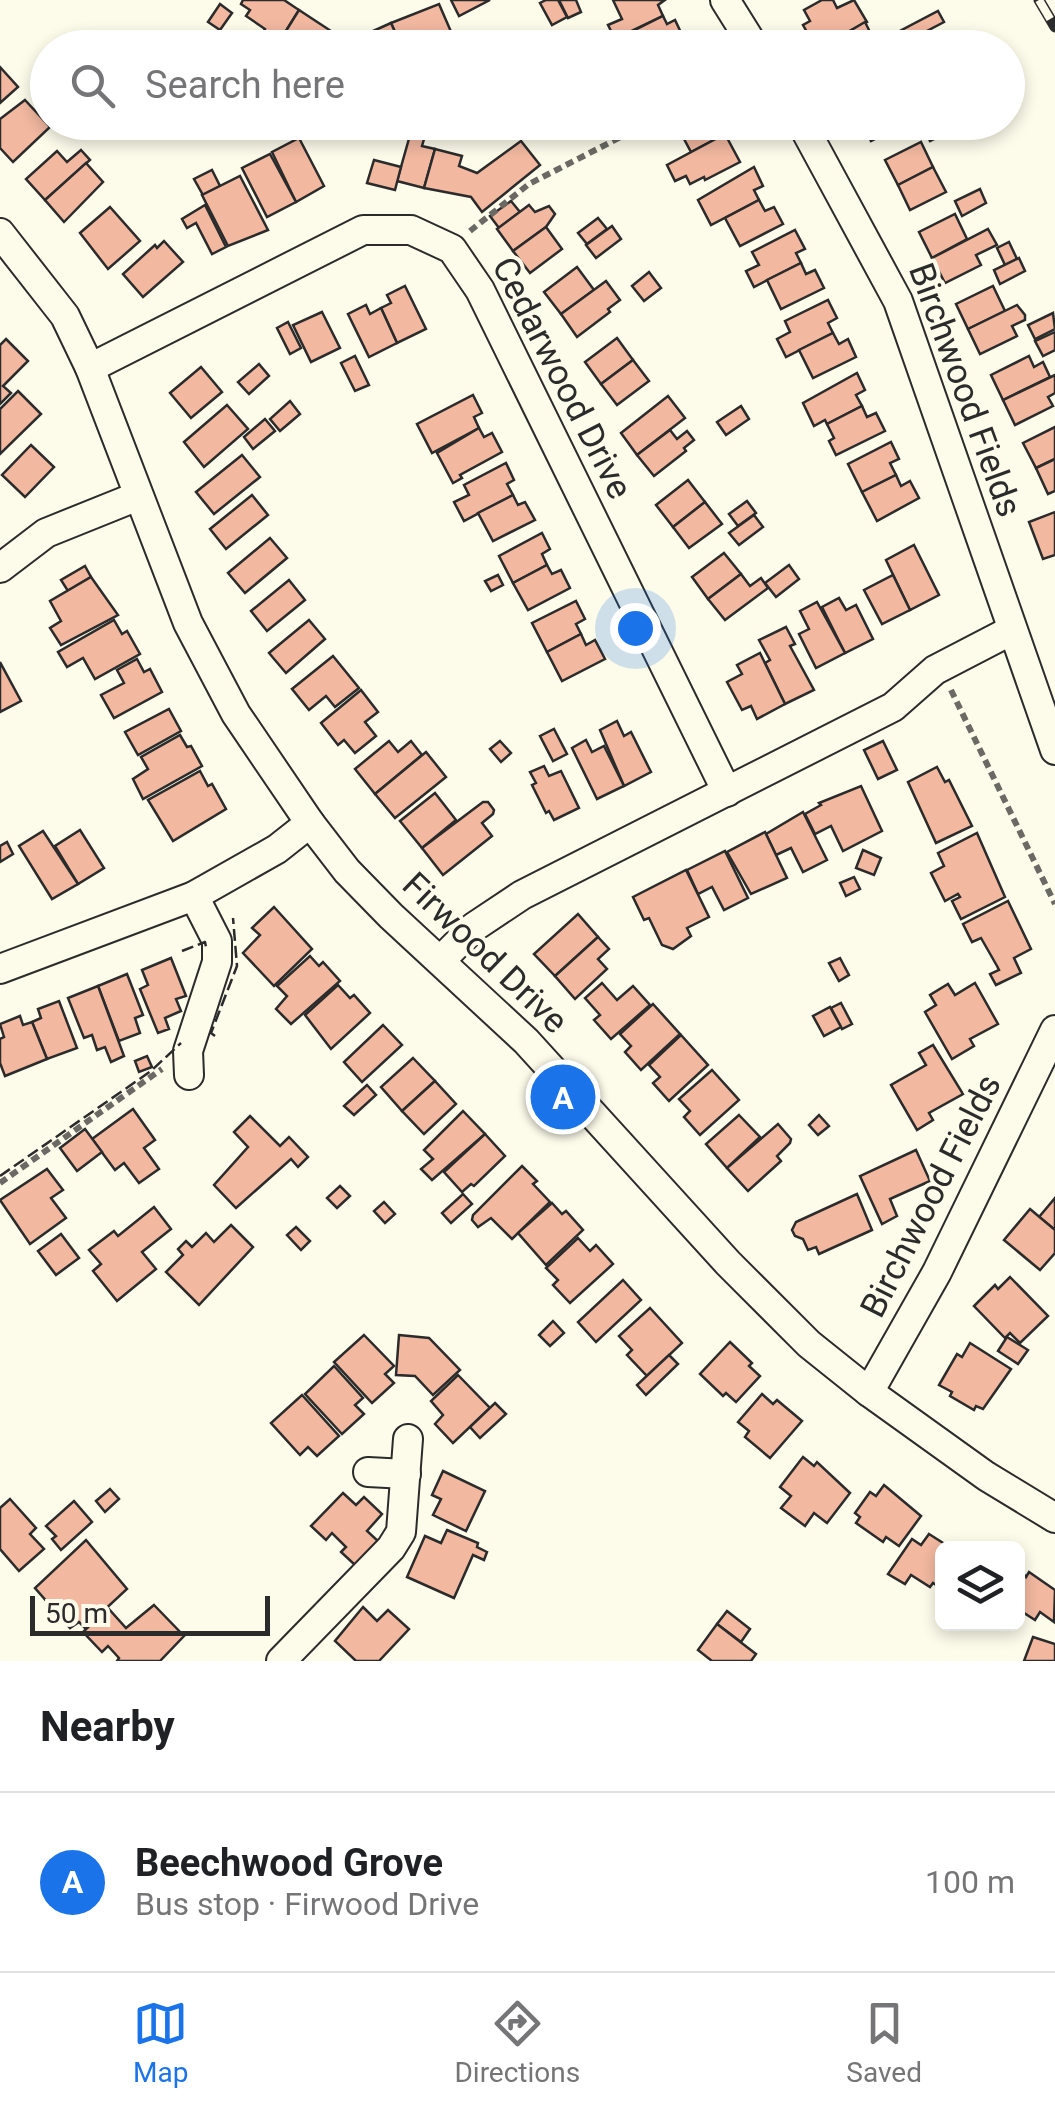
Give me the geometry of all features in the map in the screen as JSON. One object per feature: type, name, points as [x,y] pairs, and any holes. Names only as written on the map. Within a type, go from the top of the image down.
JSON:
[{"type":"street","points":[[725,0],[744,30]]},
{"type":"street","name":"Birchwood Fields","points":[[812,140],[898,301],[1055,750]]},
{"type":"street","name":"Cedarwood Drive","points":[[90,368],[362,230],[410,230],[452,249],[480,290],[727,792]]},
{"type":"street","name":"Firwood Drive","points":[[0,233],[65,316],[90,368],[188,622],[236,714],[310,824],[369,894],[526,1041],[728,1263],[808,1344],[986,1476],[1055,1518]]},
{"type":"street","points":[[0,568],[46,533],[138,496]]},
{"type":"street","points":[[442,960],[474,927],[522,895],[893,707],[940,667],[1012,630]]},
{"type":"street","points":[[0,970],[194,896],[310,824]]},
{"type":"street","points":[[188,1063],[217,962],[217,941],[194,896]]},
{"type":"street","name":"Birchwood Fields","points":[[869,1392],[931,1284],[1055,1030]]},
{"type":"street","points":[[281,1661],[392,1548],[401,1532],[408,1439]]},
{"type":"street","points":[[368,1472],[406,1474]]},
{"type":"path","points":[[452,249],[484,217],[529,184],[615,140]]},
{"type":"path","points":[[940,667],[1055,904]]},
{"type":"path","points":[[0,1183],[188,1063]]},
{"type":"building","points":[[243,0],[284,0],[299,10],[287,30],[264,30],[246,16],[250,10],[241,4]]},
{"type":"building","points":[[451,0],[490,0],[459,16]]},
{"type":"building","points":[[558,0],[567,17],[552,25],[540,3]]},
{"type":"building","points":[[559,0],[576,0],[581,12],[568,18]]},
{"type":"building","points":[[613,0],[665,0],[658,5],[663,16],[634,30],[610,30],[608,25],[622,19]]},
{"type":"building","points":[[822,0],[833,0],[837,8],[854,0],[867,22],[851,30],[806,30],[803,25],[810,21],[804,10]]},
{"type":"building","points":[[220,4],[232,13],[220,30],[208,22]]},
{"type":"building","points":[[439,4],[450,30],[394,30],[391,23]]},
{"type":"building","points":[[299,10],[329,30],[287,30]]},
{"type":"building","points":[[938,11],[944,22],[929,30],[902,30]]},
{"type":"building","points":[[663,16],[667,24],[675,20],[680,30],[635,30]]},
{"type":"building","points":[[865,22],[869,30],[851,30]]},
{"type":"building","points":[[391,23],[394,30],[375,30]]},
{"type":"building","points":[[0,67],[18,87],[0,103]]},
{"type":"building","points":[[25,100],[30,105],[30,140],[36,140],[13,162],[0,148],[0,119]]},
{"type":"building","points":[[300,140],[324,186],[296,202],[272,152]]},
{"type":"building","points":[[409,140],[424,140],[422,146],[435,149],[424,188],[397,181]]},
{"type":"building","points":[[685,140],[714,140],[691,152]]},
{"type":"building","points":[[714,140],[728,140],[740,162],[690,184],[686,176],[675,181],[667,165]]},
{"type":"building","points":[[521,141],[540,165],[482,212],[471,197],[424,188],[435,149],[462,156],[459,166],[477,173]]},
{"type":"building","points":[[921,142],[933,167],[898,185],[885,160]]},
{"type":"building","points":[[81,150],[90,160],[45,200],[26,179],[57,151],[67,162]]},
{"type":"building","points":[[270,154],[296,202],[267,217],[242,168]]},
{"type":"building","points":[[374,160],[401,167],[395,190],[367,183]]},
{"type":"building","points":[[86,163],[103,182],[64,222],[45,200]]},
{"type":"building","points":[[754,167],[763,186],[754,190],[759,200],[711,225],[698,200]]},
{"type":"building","points":[[933,167],[946,192],[910,210],[898,185]]},
{"type":"building","points":[[212,170],[220,186],[203,195],[194,179]]},
{"type":"building","points":[[240,176],[268,230],[228,246],[202,195]]},
{"type":"building","points":[[980,189],[986,203],[962,216],[955,201]]},
{"type":"building","points":[[759,200],[765,211],[774,207],[783,224],[740,246],[725,218]]},
{"type":"building","points":[[511,201],[520,212],[499,228],[490,216]]},
{"type":"building","points":[[205,205],[226,247],[212,254],[196,223],[187,228],[182,219]]},
{"type":"building","points":[[529,205],[535,212],[549,206],[555,214],[546,227],[513,251],[497,229]]},
{"type":"building","points":[[110,207],[140,241],[108,269],[80,233]]},
{"type":"building","points":[[955,214],[967,239],[932,258],[919,232]]},
{"type":"building","points":[[598,218],[607,229],[587,244],[578,233]]},
{"type":"building","points":[[612,226],[621,239],[596,258],[586,245]]},
{"type":"building","points":[[546,227],[562,249],[530,273],[513,251]]},
{"type":"building","points":[[988,229],[997,245],[976,255],[981,265],[945,283],[932,258]]},
{"type":"building","points":[[795,230],[805,249],[796,253],[801,263],[754,287],[746,271],[759,265],[752,252]]},
{"type":"building","points":[[164,241],[183,262],[143,297],[123,274]]},
{"type":"building","points":[[1009,242],[1017,259],[1005,265],[997,248]]},
{"type":"building","points":[[1019,258],[1025,271],[1000,284],[994,270]]},
{"type":"building","points":[[801,263],[806,274],[815,270],[824,288],[781,309],[767,280]]},
{"type":"building","points":[[577,267],[594,290],[561,314],[544,292]]},
{"type":"building","points":[[649,272],[661,288],[644,301],[632,286]]},
{"type":"building","points":[[606,281],[620,300],[577,337],[561,314]]},
{"type":"building","points":[[405,286],[426,329],[397,343],[381,308],[391,303],[387,295]]},
{"type":"building","points":[[993,286],[1005,311],[968,329],[956,304]]},
{"type":"building","points":[[828,300],[837,318],[828,323],[833,333],[786,357],[777,339],[790,332],[785,321]]},
{"type":"building","points":[[366,305],[370,314],[381,308],[397,343],[369,357],[348,314]]},
{"type":"building","points":[[1017,305],[1025,320],[1012,326],[1017,336],[980,354],[968,329]]},
{"type":"building","points":[[322,312],[340,348],[311,362],[293,325]]},
{"type":"building","points":[[1053,313],[1055,329],[1035,339],[1028,325]]},
{"type":"building","points":[[288,322],[301,348],[290,354],[277,328]]},
{"type":"building","points":[[1055,332],[1055,350],[1043,356],[1035,341]]},
{"type":"building","points":[[833,333],[839,344],[848,339],[856,357],[813,378],[799,350]]},
{"type":"building","points":[[617,338],[633,360],[601,384],[585,362]]},
{"type":"building","points":[[6,339],[28,361],[3,386],[11,393],[0,404],[0,345]]},
{"type":"building","points":[[355,356],[369,385],[355,391],[341,363]]},
{"type":"building","points":[[1029,356],[1034,367],[1043,362],[1050,377],[1003,400],[991,375]]},
{"type":"building","points":[[633,360],[649,381],[617,405],[601,384]]},
{"type":"building","points":[[259,364],[269,376],[249,394],[238,382]]},
{"type":"building","points":[[201,367],[222,392],[191,418],[170,393]]},
{"type":"building","points":[[857,373],[865,390],[856,395],[862,406],[827,424],[825,420],[814,426],[803,403]]},
{"type":"building","points":[[1055,375],[1055,393],[1048,397],[1053,406],[1015,425],[1003,400]]},
{"type":"building","points":[[18,391],[41,414],[0,454],[0,409]]},
{"type":"building","points":[[473,395],[482,413],[474,417],[479,428],[432,453],[417,424]]},
{"type":"building","points":[[668,396],[685,418],[637,455],[621,433]]},
{"type":"building","points":[[290,401],[300,414],[280,431],[270,419]]},
{"type":"building","points":[[227,405],[248,429],[204,467],[184,442]]},
{"type":"building","points":[[741,406],[749,419],[726,435],[717,422]]},
{"type":"building","points":[[862,406],[867,417],[876,413],[885,431],[836,455],[827,424]]},
{"type":"building","points":[[265,419],[275,431],[253,449],[244,437]]},
{"type":"building","points":[[1055,427],[1055,459],[1036,468],[1023,443]]},
{"type":"building","points":[[479,428],[484,437],[492,433],[502,452],[460,475],[462,478],[453,483],[437,453]]},
{"type":"building","points":[[670,430],[677,439],[687,431],[694,440],[654,476],[637,455]]},
{"type":"building","points":[[891,442],[899,459],[890,463],[896,475],[862,492],[848,464]]},
{"type":"building","points":[[31,445],[54,467],[25,497],[2,475]]},
{"type":"building","points":[[242,455],[260,477],[214,514],[196,492]]},
{"type":"building","points":[[1055,459],[1055,491],[1048,494],[1036,468]]},
{"type":"building","points":[[506,463],[514,480],[507,484],[513,495],[464,521],[454,502],[469,495],[464,485]]},
{"type":"building","points":[[896,475],[901,486],[910,481],[919,498],[877,521],[862,492]]},
{"type":"building","points":[[688,480],[705,502],[673,527],[656,505]]},
{"type":"building","points":[[252,495],[268,515],[226,549],[210,529]]},
{"type":"building","points":[[513,495],[518,505],[525,502],[535,520],[493,541],[478,513]]},
{"type":"building","points":[[747,501],[756,513],[738,526],[729,514]]},
{"type":"building","points":[[705,502],[722,524],[689,548],[673,527]]},
{"type":"building","points":[[1055,512],[1055,555],[1043,559],[1029,522]]},
{"type":"building","points":[[754,515],[763,527],[739,545],[729,533]]},
{"type":"building","points":[[542,533],[550,549],[542,554],[547,565],[513,583],[499,556]]},
{"type":"building","points":[[270,538],[287,558],[245,593],[228,573]]},
{"type":"building","points":[[914,545],[939,595],[910,610],[886,560]]},
{"type":"building","points":[[724,553],[741,574],[708,599],[692,577]]},
{"type":"building","points":[[547,565],[552,574],[561,570],[570,588],[528,610],[513,583]]},
{"type":"building","points":[[789,565],[799,579],[776,597],[765,583]]},
{"type":"building","points":[[85,566],[91,577],[68,591],[61,580]]},
{"type":"building","points":[[741,574],[750,586],[761,578],[768,588],[725,620],[708,599]]},
{"type":"building","points":[[498,575],[503,585],[491,591],[485,581]]},
{"type":"building","points":[[893,575],[910,610],[882,624],[864,590]]},
{"type":"building","points":[[91,577],[118,615],[61,645],[50,628],[61,621],[50,601]]},
{"type":"building","points":[[289,580],[305,600],[267,631],[251,611]]},
{"type":"building","points":[[839,598],[846,610],[856,605],[873,639],[845,653],[822,607]]},
{"type":"building","points":[[576,601],[585,619],[576,624],[581,634],[547,652],[532,623]]},
{"type":"building","points":[[817,602],[845,653],[816,668],[799,634],[809,629],[800,611]]},
{"type":"building","points":[[114,620],[122,634],[127,631],[140,654],[95,679],[83,658],[67,667],[58,652]]},
{"type":"building","points":[[309,620],[325,639],[286,673],[269,653]]},
{"type":"building","points":[[786,627],[795,644],[790,646],[814,690],[785,704],[765,663],[770,660],[759,640]]},
{"type":"building","points":[[581,634],[586,645],[595,640],[605,659],[562,681],[547,652]]},
{"type":"building","points":[[760,653],[785,704],[757,719],[751,706],[742,710],[727,682],[742,674],[737,665]]},
{"type":"building","points":[[333,656],[359,688],[335,707],[326,696],[309,710],[292,689]]},
{"type":"building","points":[[137,659],[144,672],[150,669],[162,692],[114,718],[101,695],[124,683],[117,670]]},
{"type":"building","points":[[0,662],[21,701],[0,712]]},
{"type":"building","points":[[361,690],[378,712],[365,722],[376,736],[355,753],[344,740],[338,745],[321,723]]},
{"type":"building","points":[[169,709],[181,731],[138,755],[125,732]]},
{"type":"building","points":[[617,721],[624,736],[631,732],[651,772],[624,786],[600,730]]},
{"type":"building","points":[[554,729],[567,754],[553,761],[540,736]]},
{"type":"building","points":[[180,735],[202,766],[143,799],[133,779],[148,769],[141,757]]},
{"type":"building","points":[[586,740],[592,752],[604,746],[624,786],[597,799],[572,748]]},
{"type":"building","points":[[389,741],[398,752],[411,741],[422,755],[375,794],[355,769]]},
{"type":"building","points":[[500,741],[511,753],[501,762],[490,749]]},
{"type":"building","points":[[883,741],[897,770],[878,779],[864,750]]},
{"type":"building","points":[[426,752],[446,777],[395,818],[375,794]]},
{"type":"building","points":[[544,766],[549,776],[561,771],[579,808],[554,820],[549,811],[546,813],[532,785],[536,783],[530,772]]},
{"type":"building","points":[[937,767],[945,782],[949,780],[972,826],[936,843],[908,782]]},
{"type":"building","points":[[200,771],[226,809],[173,841],[148,800]]},
{"type":"building","points":[[861,786],[882,831],[843,851],[831,826],[815,834],[805,814],[819,803]]},
{"type":"building","points":[[435,793],[456,820],[422,848],[400,821]]},
{"type":"building","points":[[483,802],[494,810],[482,823],[492,836],[443,875],[422,848]]},
{"type":"building","points":[[803,812],[827,860],[803,872],[791,848],[776,855],[766,834]]},
{"type":"building","points":[[80,830],[104,868],[78,884],[55,846]]},
{"type":"building","points":[[43,831],[78,884],[52,899],[19,846]]},
{"type":"building","points":[[765,832],[787,878],[751,894],[727,852]]},
{"type":"building","points":[[977,833],[1005,897],[961,919],[952,901],[960,897],[958,894],[945,901],[931,873],[944,866],[938,853]]},
{"type":"building","points":[[7,842],[13,854],[0,862],[0,846]]},
{"type":"building","points":[[863,850],[881,858],[874,875],[856,868]]},
{"type":"building","points":[[725,851],[748,898],[724,910],[712,887],[698,894],[687,870]]},
{"type":"building","points":[[686,870],[709,917],[687,928],[691,936],[673,949],[662,945],[633,897]]},
{"type":"building","points":[[854,877],[860,889],[846,896],[840,883]]},
{"type":"building","points":[[1008,901],[1031,949],[1014,958],[1021,973],[996,985],[990,974],[999,970],[997,966],[981,938],[972,942],[963,924]]},
{"type":"building","points":[[274,907],[312,949],[274,986],[243,953],[260,935],[252,928]]},
{"type":"building","points":[[578,914],[598,937],[555,976],[534,954]]},
{"type":"building","points":[[598,937],[609,949],[598,959],[607,969],[575,999],[555,976]]},
{"type":"building","points":[[310,956],[319,966],[323,962],[340,981],[291,1024],[276,1009],[287,996],[277,986]]},
{"type":"building","points":[[171,958],[186,996],[176,999],[181,1011],[165,1018],[169,1029],[158,1033],[140,989],[148,985],[142,970]]},
{"type":"building","points":[[840,958],[849,975],[839,981],[829,963]]},
{"type":"building","points":[[127,974],[143,1015],[135,1018],[140,1033],[119,1041],[98,986]]},
{"type":"building","points":[[602,983],[617,1000],[633,986],[650,1005],[611,1039],[594,1020],[600,1015],[585,998]]},
{"type":"building","points":[[975,983],[998,1024],[970,1039],[974,1046],[952,1059],[925,1012],[936,1005],[930,995],[948,984],[955,995]]},
{"type":"building","points":[[338,985],[350,998],[354,995],[370,1013],[331,1049],[305,1015]]},
{"type":"building","points":[[98,986],[124,1056],[111,1062],[105,1047],[97,1050],[92,1035],[84,1038],[68,998]]},
{"type":"building","points":[[59,1001],[77,1048],[47,1059],[32,1022],[41,1018],[38,1009]]},
{"type":"building","points":[[841,1003],[852,1024],[842,1029],[831,1008]]},
{"type":"building","points":[[653,1004],[680,1034],[641,1070],[625,1052],[631,1046],[620,1034]]},
{"type":"building","points":[[830,1007],[841,1027],[824,1036],[813,1016]]},
{"type":"building","points":[[20,1016],[23,1025],[32,1022],[47,1059],[5,1076],[0,1063],[0,1039],[4,1037],[0,1024]]},
{"type":"building","points":[[383,1025],[402,1045],[362,1082],[344,1062]]},
{"type":"building","points":[[681,1035],[708,1065],[669,1101],[653,1083],[660,1077],[649,1065]]},
{"type":"building","points":[[933,1045],[963,1094],[929,1113],[933,1120],[917,1130],[891,1085],[926,1065],[919,1053]]},
{"type":"building","points":[[147,1056],[152,1067],[139,1072],[135,1061]]},
{"type":"building","points":[[413,1058],[435,1081],[402,1111],[381,1087]]},
{"type":"building","points":[[712,1070],[739,1100],[700,1135],[684,1117],[690,1111],[679,1099]]},
{"type":"building","points":[[435,1081],[456,1104],[424,1134],[402,1111]]},
{"type":"building","points":[[367,1085],[376,1095],[354,1115],[344,1106]]},
{"type":"building","points":[[133,1109],[155,1140],[144,1148],[159,1169],[139,1183],[124,1163],[115,1170],[92,1139]]},
{"type":"building","points":[[463,1111],[485,1134],[432,1180],[421,1169],[433,1159],[424,1150]]},
{"type":"building","points":[[739,1115],[760,1137],[727,1168],[706,1144]]},
{"type":"building","points":[[819,1115],[829,1126],[818,1135],[809,1125]]},
{"type":"building","points":[[250,1116],[280,1146],[289,1137],[308,1157],[298,1167],[291,1159],[236,1208],[214,1185],[248,1147],[234,1132]]},
{"type":"building","points":[[778,1124],[790,1143],[777,1156],[781,1161],[748,1191],[727,1168]]},
{"type":"building","points":[[85,1129],[102,1152],[77,1171],[60,1148]]},
{"type":"building","points":[[485,1134],[505,1156],[474,1186],[471,1184],[462,1192],[444,1172]]},
{"type":"building","points":[[916,1150],[930,1181],[890,1199],[897,1216],[882,1224],[860,1176]]},
{"type":"building","points":[[522,1166],[550,1202],[512,1239],[491,1218],[478,1227],[473,1215]]},
{"type":"building","points":[[47,1169],[63,1190],[51,1198],[66,1218],[30,1244],[0,1200]]},
{"type":"building","points":[[340,1186],[350,1196],[337,1208],[327,1198]]},
{"type":"building","points":[[463,1194],[472,1204],[451,1223],[442,1213]]},
{"type":"building","points":[[857,1194],[872,1230],[819,1254],[816,1247],[808,1250],[803,1239],[795,1236],[792,1230],[796,1222]]},
{"type":"building","points":[[1055,1198],[1055,1230],[1039,1217]]},
{"type":"building","points":[[384,1202],[395,1214],[385,1223],[374,1211]]},
{"type":"building","points":[[552,1203],[562,1214],[566,1211],[583,1230],[546,1265],[518,1233]]},
{"type":"building","points":[[154,1207],[171,1229],[142,1252],[156,1269],[117,1301],[93,1271],[101,1264],[89,1250],[114,1231],[118,1236]]},
{"type":"building","points":[[1030,1209],[1055,1230],[1055,1253],[1040,1270],[1004,1240]]},
{"type":"building","points":[[231,1225],[253,1247],[199,1305],[166,1272],[183,1255],[178,1249],[186,1241],[192,1247],[206,1233],[214,1242]]},
{"type":"building","points":[[296,1227],[310,1241],[301,1250],[287,1235]]},
{"type":"building","points":[[61,1234],[79,1258],[56,1275],[38,1251]]},
{"type":"building","points":[[578,1238],[590,1251],[596,1245],[613,1264],[570,1303],[553,1285],[558,1280],[546,1268]]},
{"type":"building","points":[[1010,1277],[1048,1316],[1020,1343],[1010,1333],[1005,1338],[974,1306],[995,1285],[998,1289]]},
{"type":"building","points":[[623,1280],[641,1300],[596,1342],[578,1322]]},
{"type":"building","points":[[650,1308],[682,1343],[647,1376],[627,1355],[632,1350],[619,1336]]},
{"type":"building","points":[[553,1321],[564,1333],[550,1346],[539,1335]]},
{"type":"building","points":[[364,1335],[394,1366],[385,1374],[394,1383],[372,1403],[334,1362]]},
{"type":"building","points":[[399,1335],[429,1338],[460,1370],[433,1395],[415,1376],[396,1375]]},
{"type":"building","points":[[1007,1337],[1028,1350],[1018,1364],[998,1351]]},
{"type":"building","points":[[730,1342],[760,1376],[736,1402],[726,1393],[723,1396],[700,1374]]},
{"type":"building","points":[[970,1343],[1011,1369],[983,1409],[976,1406],[974,1410],[939,1385],[957,1354],[962,1357]]},
{"type":"building","points":[[669,1355],[678,1364],[646,1395],[637,1385]]},
{"type":"building","points":[[334,1366],[363,1398],[355,1405],[364,1414],[342,1434],[305,1394]]},
{"type":"building","points":[[458,1375],[490,1408],[453,1443],[435,1424],[443,1415],[431,1401]]},
{"type":"building","points":[[762,1394],[773,1404],[777,1400],[802,1421],[770,1458],[745,1437],[749,1431],[738,1422]]},
{"type":"building","points":[[302,1395],[339,1436],[317,1456],[308,1447],[300,1455],[271,1423]]},
{"type":"building","points":[[495,1403],[506,1414],[480,1438],[470,1427]]},
{"type":"building","points":[[803,1457],[814,1466],[817,1462],[850,1493],[827,1523],[814,1513],[805,1526],[781,1508],[791,1496],[780,1487]]},
{"type":"building","points":[[443,1471],[485,1491],[466,1531],[433,1515],[441,1499],[432,1495]]},
{"type":"building","points":[[884,1485],[921,1516],[899,1546],[886,1537],[883,1542],[856,1523],[860,1517],[855,1513],[870,1492],[876,1496]]},
{"type":"building","points":[[110,1489],[119,1499],[105,1512],[96,1501]]},
{"type":"building","points":[[343,1493],[356,1505],[364,1497],[382,1514],[367,1531],[378,1541],[355,1565],[341,1552],[346,1547],[332,1533],[326,1540],[311,1526]]},
{"type":"building","points":[[10,1499],[36,1528],[30,1534],[44,1549],[19,1571],[0,1549],[0,1508]]},
{"type":"building","points":[[74,1501],[92,1522],[61,1550],[52,1539],[56,1536],[46,1526]]},
{"type":"building","points":[[447,1530],[478,1543],[477,1547],[487,1552],[484,1560],[473,1555],[454,1598],[407,1577],[425,1536],[441,1543]]},
{"type":"building","points":[[929,1534],[940,1541],[935,1541],[935,1584],[930,1587],[911,1575],[905,1584],[888,1574],[912,1539],[921,1545]]},
{"type":"building","points":[[86,1540],[127,1589],[85,1628],[79,1622],[70,1628],[35,1588]]},
{"type":"building","points":[[1029,1572],[1055,1590],[1054,1622],[1040,1612],[1035,1620],[1025,1614],[1025,1576]]},
{"type":"building","points":[[154,1605],[184,1636],[160,1661],[117,1661],[119,1658],[108,1646],[102,1652],[83,1632],[108,1608],[126,1628]]},
{"type":"building","points":[[363,1607],[377,1621],[388,1610],[409,1629],[379,1661],[356,1661],[335,1641]]},
{"type":"building","points":[[727,1611],[750,1629],[741,1642],[717,1624]]},
{"type":"building","points":[[717,1624],[756,1654],[751,1661],[712,1661],[698,1650]]},
{"type":"building","points":[[1033,1637],[1055,1644],[1055,1661],[1024,1661]]},
{"type":"railway","points":[[1039,0],[1055,27]]},
{"type":"fence","points":[[215,1036],[211,1033],[237,966],[233,918]]},
{"type":"fence","points":[[182,951],[205,942],[206,947]]},
{"type":"fence","points":[[0,1176],[151,1071],[181,1043]]},
{"type":"place","name":"Beechwood Grove","points":[[563,1097]]}]
